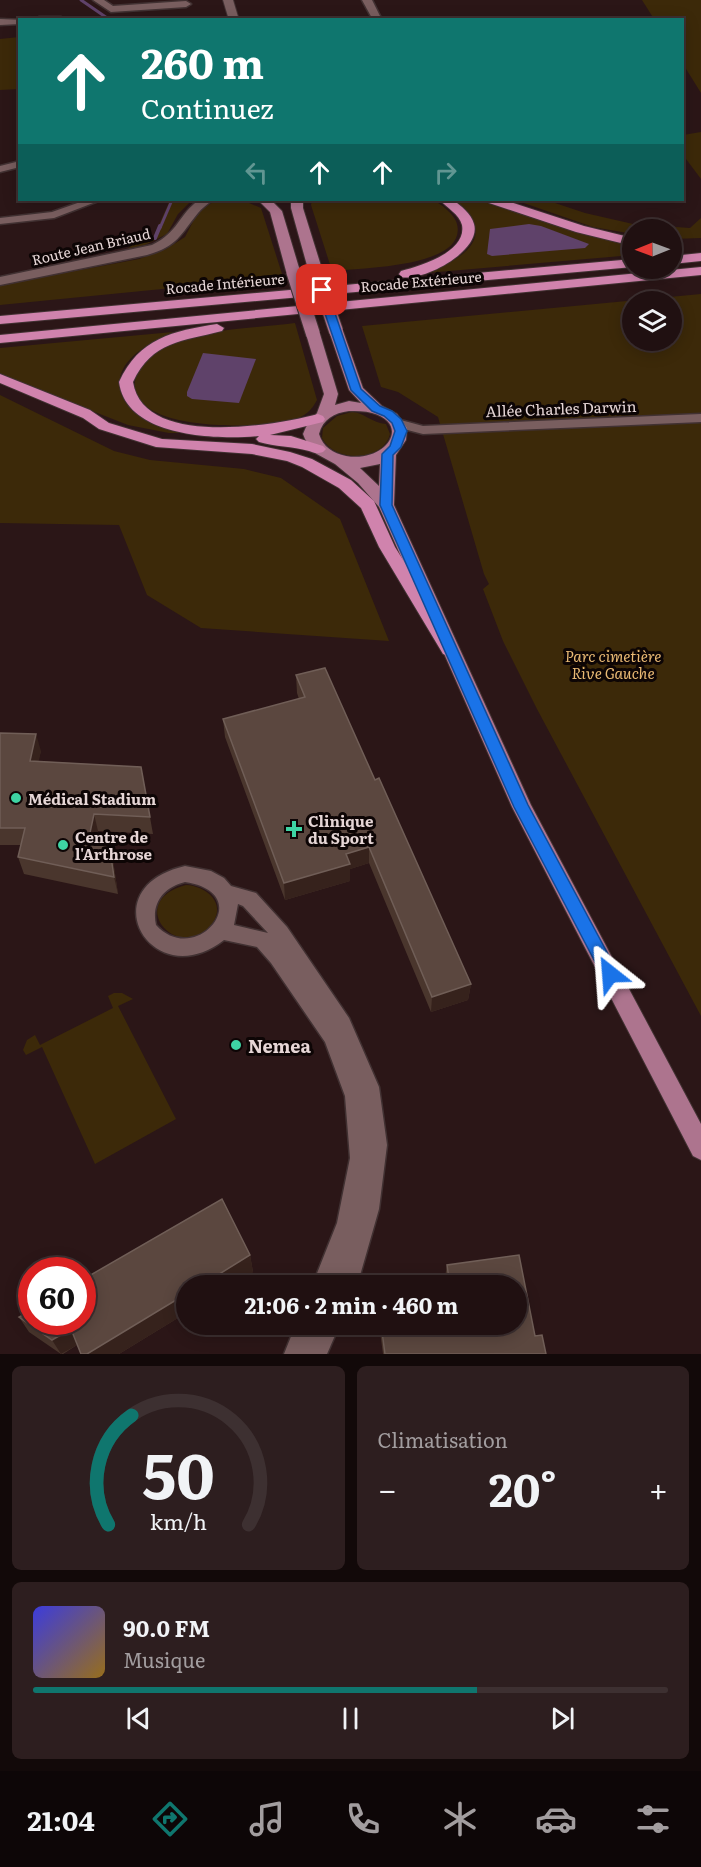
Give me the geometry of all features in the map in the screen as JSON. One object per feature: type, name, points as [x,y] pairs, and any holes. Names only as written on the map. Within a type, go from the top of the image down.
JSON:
[{"type":"highway","points":[[172,304],[396,275],[427,268],[453,256],[462,248],[469,233],[468,223],[462,213],[447,201]]},
{"type":"highway","points":[[496,201],[561,223],[622,239]]},
{"type":"highway","points":[[682,247],[701,248]]},
{"type":"highway","points":[[682,259],[701,257]]},
{"type":"highway","name":"Rocade Intérieure","points":[[0,320],[622,264]]},
{"type":"highway","name":"Rocade Extérieure","points":[[0,339],[701,271]]},
{"type":"highway","points":[[321,416],[290,428],[256,431],[185,428],[152,418],[141,410],[133,403],[126,382],[136,361],[147,350],[176,336],[215,328],[278,320],[333,306]]},
{"type":"highway","points":[[0,378],[129,430],[163,437],[274,439],[318,449]]},
{"type":"highway","points":[[85,413],[104,426],[161,444],[273,453],[307,463],[338,479],[368,506],[387,548],[449,649]]},
{"type":"main road","points":[[228,0],[233,18]]},
{"type":"main road","points":[[265,201],[276,211],[331,394],[311,434],[318,449],[341,460],[364,479],[386,505],[522,807],[701,1148]]},
{"type":"main road","points":[[297,201],[297,208],[315,268],[356,390],[376,408],[388,414],[401,431],[400,439],[388,454],[366,462],[341,460]]},
{"type":"main road","points":[[321,416],[349,406],[376,408]]},
{"type":"main road","points":[[386,505],[388,454]]},
{"type":"street","points":[[98,0],[111,9],[186,4]]},
{"type":"street","points":[[367,0],[377,18]]},
{"type":"street","points":[[0,22],[18,21]]},
{"type":"street","points":[[0,168],[18,164]]},
{"type":"street","points":[[0,221],[54,215],[92,201]]},
{"type":"street","name":"Route Jean Briaud","points":[[0,281],[147,251],[168,242],[180,231],[194,208],[204,201]]},
{"type":"street","name":"Allée Charles Darwin","points":[[397,423],[423,430],[701,418]]},
{"type":"street","name":"Allée Charles Darwin","points":[[400,439],[423,430]]},
{"type":"street","points":[[185,874],[207,876],[218,883],[230,903],[229,916],[220,931],[202,944],[180,948],[166,945],[147,927],[146,908],[152,892],[162,882],[185,874]]},
{"type":"street","points":[[226,893],[249,899],[280,933],[342,1025],[369,1087],[376,1145],[368,1209],[348,1275]]},
{"type":"street","points":[[220,931],[263,940],[278,957],[333,1037],[356,1096],[361,1158],[348,1223],[327,1275]]},
{"type":"street","points":[[296,1354],[304,1335]]},
{"type":"street","points":[[315,1354],[323,1335]]},
{"type":"green space","points":[[642,0],[701,0],[701,93],[684,66],[684,18],[653,18]]},
{"type":"green space","points":[[18,37],[18,89],[0,90],[0,39]]},
{"type":"green space","points":[[701,132],[701,179],[684,156],[684,135]]},
{"type":"green space","points":[[170,201],[191,201],[178,214],[167,234],[145,245],[127,249],[138,241],[153,238]]},
{"type":"green space","points":[[215,201],[244,201],[261,208],[283,277],[0,305],[0,285],[139,259],[166,249],[185,237],[199,210]]},
{"type":"green space","points":[[312,201],[435,201],[450,213],[457,224],[456,239],[446,249],[408,263],[332,271],[311,205]]},
{"type":"green space","points":[[454,201],[481,201],[566,228],[622,242],[622,256],[426,273],[464,253],[472,244],[475,234],[474,224],[467,212]]},
{"type":"green space","points":[[518,201],[549,201],[585,213],[622,221],[622,232],[593,227]]},
{"type":"green space","points":[[701,218],[701,238],[682,239],[682,227],[690,228]]},
{"type":"green space","name":"Parc cimetière Rive Gauche","points":[[701,294],[701,1016],[503,641],[483,589],[489,584],[484,574],[438,417],[398,392],[381,387],[362,326],[622,301],[622,351],[682,351],[682,296]]},
{"type":"green space","points":[[295,323],[317,400],[307,413],[297,419],[253,425],[196,423],[169,417],[148,408],[136,394],[137,374],[140,368],[154,353],[172,343],[221,331]]},
{"type":"green space","points":[[173,332],[142,349],[125,365],[120,386],[125,402],[143,418],[167,428],[196,433],[169,433],[128,425],[0,375],[0,348]]},
{"type":"green space","points":[[0,395],[114,451],[150,460],[244,469],[281,478],[340,519],[389,641],[201,628],[147,595],[119,525],[0,523]]},
{"type":"green space","points":[[352,412],[386,424],[390,434],[386,443],[378,450],[358,456],[347,455],[328,446],[322,438],[323,428],[337,416]]},
{"type":"green space","points":[[186,885],[207,892],[216,903],[217,909],[212,924],[199,935],[185,938],[173,935],[163,927],[158,916],[159,904],[167,893]]},
{"type":"green space","points":[[122,993],[133,999],[118,1006],[176,1119],[95,1164],[42,1047],[26,1055],[23,1050],[27,1040],[35,1035],[40,1045],[113,1008],[108,996]]},
{"type":"shaded area","points":[[529,224],[541,226],[589,244],[585,248],[492,256],[487,254],[490,229]]},
{"type":"shaded area","points":[[203,353],[256,359],[239,403],[192,399],[187,396]]},
{"type":"building","name":"Clinique du Sport","points":[[325,668],[375,780],[379,778],[471,984],[432,997],[369,847],[346,854],[350,864],[284,883],[223,719],[305,697],[296,675]]},
{"type":"building","points":[[0,733],[36,734],[30,761],[141,767],[150,817],[94,814],[88,842],[109,843],[114,877],[18,857],[25,828],[0,828]]},
{"type":"building","points":[[222,1199],[250,1255],[218,1275],[176,1275],[176,1300],[87,1354],[81,1354],[73,1335],[96,1335],[96,1272]]},
{"type":"building","points":[[519,1255],[523,1275],[448,1275],[447,1265]]},
{"type":"building","points":[[527,1296],[535,1336],[542,1335],[546,1354],[385,1354],[382,1335],[527,1335]]},
{"type":"building","points":[[45,1335],[61,1335],[52,1340]]},
{"type":"waterway","points":[[81,0],[107,18]]},
{"type":"waterway","points":[[160,228],[172,201]]},
{"type":"waterway","points":[[155,238],[160,226]]},
{"type":"place","name":"Médical Stadium","points":[[16,798]]},
{"type":"place","name":"Clinique du Sport","points":[[294,829]]},
{"type":"place","name":"Centre de l'Arthrose","points":[[63,845]]},
{"type":"place","name":"Nemea","points":[[236,1045]]},
{"type":"route","points":[[322,290],[356,390],[376,408],[397,422],[401,431],[396,447],[388,454],[386,505],[522,807],[610,974]]}]
